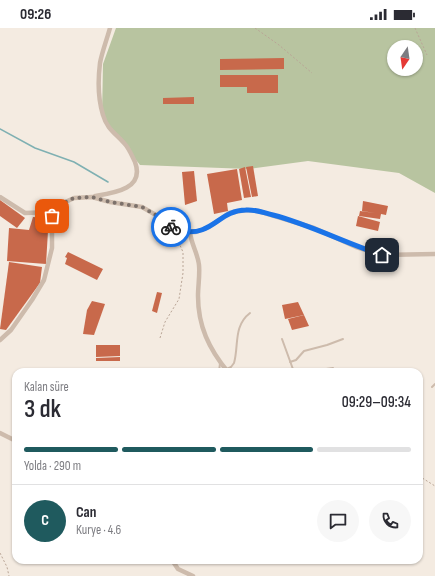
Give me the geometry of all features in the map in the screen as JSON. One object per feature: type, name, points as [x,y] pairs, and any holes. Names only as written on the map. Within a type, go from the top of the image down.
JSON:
[{"type":"street","points":[[0,340],[10,330],[32,300],[44,280],[52,248],[52,212],[57,206],[74,198],[92,197],[126,189],[134,182],[137,174],[135,163],[125,144],[110,131],[102,115],[99,93],[100,62],[110,28]]},
{"type":"street","points":[[0,197],[25,213],[52,212]]},
{"type":"street","points":[[92,197],[110,202],[142,207],[161,218],[172,228],[190,232],[196,232],[209,228],[229,213],[246,210],[258,211],[314,228],[356,247],[382,255],[435,254]]},
{"type":"street","points":[[190,232],[199,265],[198,296],[201,323],[207,340],[225,368]]},
{"type":"street","points":[[0,433],[12,439]]},
{"type":"street","points":[[175,564],[178,569],[193,576]]},
{"type":"lane","points":[[230,368],[234,363],[239,328],[244,319],[250,314]]},
{"type":"lane","points":[[282,338],[292,368]]},
{"type":"lane","points":[[290,362],[296,360],[304,351],[343,339]]},
{"type":"lane","points":[[219,368],[220,362]]},
{"type":"lane","points":[[432,387],[435,384]]},
{"type":"path","points":[[255,28],[279,45],[312,73]]},
{"type":"path","points":[[415,28],[427,55]]},
{"type":"path","points":[[160,338],[164,322],[179,299],[183,273],[183,252],[172,228]]},
{"type":"path","points":[[423,478],[435,486]]},
{"type":"path","points":[[0,553],[7,567],[9,576]]},
{"type":"green space","points":[[116,28],[435,28],[435,193],[399,173],[308,161],[249,169],[140,165],[102,117],[103,64]]},
{"type":"building","points":[[284,58],[284,69],[220,70],[220,59]]},
{"type":"building","points":[[220,75],[278,75],[278,93],[247,93],[247,87],[220,87]]},
{"type":"building","points":[[194,97],[194,104],[163,104],[163,98]]},
{"type":"building","points":[[253,166],[258,196],[252,197],[246,167]]},
{"type":"building","points":[[245,167],[251,197],[244,198],[239,169]]},
{"type":"building","points":[[237,169],[242,200],[227,203],[228,211],[214,214],[207,174]]},
{"type":"building","points":[[194,171],[197,201],[185,205],[182,172]]},
{"type":"building","points":[[0,200],[25,218],[17,228],[0,216]]},
{"type":"building","points":[[363,201],[388,206],[386,215],[381,214],[380,219],[359,216],[360,211],[375,213],[362,211]]},
{"type":"building","points":[[358,216],[380,222],[378,231],[356,226]]},
{"type":"building","points":[[33,217],[46,218],[48,231],[46,264],[7,261],[9,228],[29,230]]},
{"type":"building","points":[[68,252],[103,269],[97,280],[65,264],[67,258],[65,257]]},
{"type":"building","points":[[9,262],[42,267],[40,283],[6,330],[0,329]]},
{"type":"building","points":[[157,292],[162,293],[157,313],[152,311]]},
{"type":"building","points":[[92,301],[105,304],[94,335],[83,334],[87,310]]},
{"type":"building","points":[[298,302],[304,315],[285,319],[282,305]]},
{"type":"building","points":[[304,315],[309,326],[292,330],[288,319]]},
{"type":"building","points":[[96,345],[120,345],[120,356],[96,357]]},
{"type":"building","points":[[120,357],[120,361],[96,361],[96,358]]},
{"type":"waterway","points":[[0,129],[35,148],[74,162],[108,182]]},
{"type":"way so far","points":[[52,216],[52,212],[57,206],[74,198],[92,197],[110,202],[142,207],[161,218],[171,227]]},
{"type":"route","points":[[171,227],[196,232],[209,228],[229,213],[246,210],[258,211],[314,228],[356,247],[382,255]]}]
